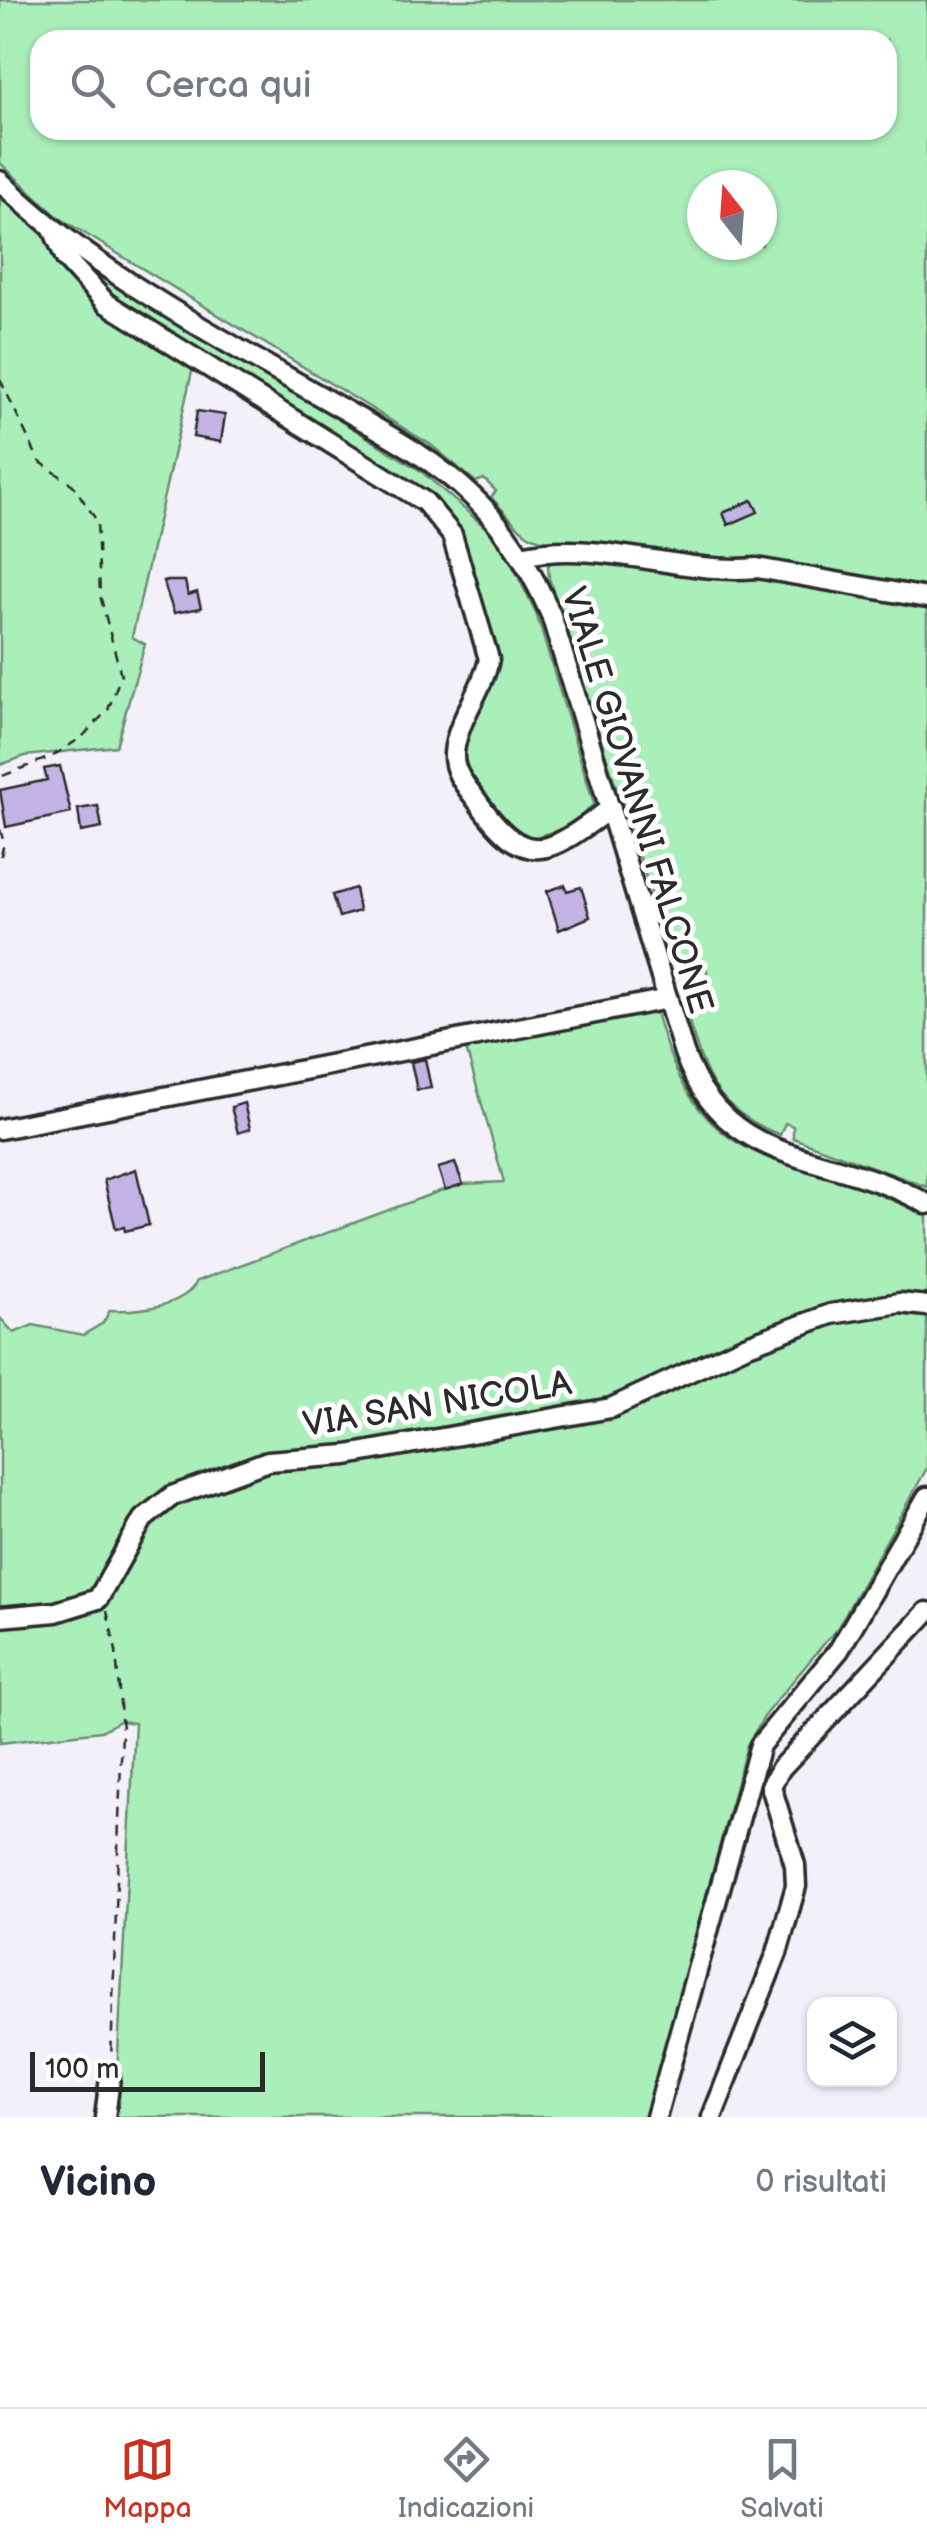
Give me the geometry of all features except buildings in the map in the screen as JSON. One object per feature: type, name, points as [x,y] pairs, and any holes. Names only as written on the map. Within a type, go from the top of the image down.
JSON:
[{"type":"street","name":"VIALE GIOVANNI FALCONE","points":[[0,181],[53,229],[228,342],[426,459],[472,495],[521,556],[552,616],[699,1089],[733,1126],[771,1146],[896,1188],[927,1204]]},
{"type":"street","points":[[53,229],[66,259],[106,304],[375,466],[444,520],[490,658],[456,741],[454,761],[457,774],[497,829],[521,848],[534,849],[576,833],[610,808]]},
{"type":"street","points":[[521,556],[551,549],[619,552],[735,570],[757,568],[927,598]]},
{"type":"street","points":[[0,1129],[668,998]]},
{"type":"street","name":"VIA SAN NICOLA","points":[[98,1600],[144,1519],[172,1496],[268,1461],[347,1455],[612,1408],[746,1346],[831,1314],[900,1302],[927,1306]]},
{"type":"street","points":[[656,2117],[760,1745],[839,1650],[927,1497]]},
{"type":"street","points":[[0,1617],[56,1612],[98,1600]]},
{"type":"street","points":[[712,2117],[776,1954],[796,1886],[796,1865],[770,1786],[781,1768],[927,1612]]},
{"type":"street","points":[[105,2117],[110,2078]]},
{"type":"path","points":[[0,379],[39,461],[80,492],[97,522],[100,594],[122,675],[108,710],[82,737],[53,756],[0,777]]},
{"type":"path","points":[[0,829],[4,856],[0,860]]},
{"type":"path","points":[[98,1600],[109,1614],[116,1650],[122,1730],[110,2078]]},
{"type":"green space","points":[[0,0],[927,0],[927,1187],[793,1138],[793,1126],[785,1123],[780,1135],[757,1124],[739,1113],[714,1085],[684,1005],[712,1007],[706,965],[674,965],[622,802],[626,796],[615,784],[549,578],[548,566],[553,559],[588,558],[590,543],[542,540],[524,532],[491,497],[496,491],[484,479],[476,482],[431,445],[58,217],[0,163]]},
{"type":"green space","points":[[0,194],[45,237],[78,284],[193,367],[132,637],[145,644],[116,746],[25,756],[0,765]]},
{"type":"green space","points":[[72,253],[421,471],[486,528],[507,554],[536,613],[594,804],[571,826],[529,839],[510,831],[464,771],[461,748],[494,677],[498,654],[459,534],[422,490],[137,319],[108,299]]},
{"type":"green space","points":[[650,1007],[656,1011],[675,1068],[699,1109],[728,1136],[760,1154],[880,1195],[927,1217],[927,1301],[744,1342],[585,1408],[362,1446],[161,1496],[87,1598],[43,1610],[0,1609],[0,1318],[14,1333],[33,1325],[83,1335],[103,1323],[110,1310],[170,1302],[197,1281],[440,1191],[463,1184],[504,1182],[465,1045]]},
{"type":"green space","points":[[897,1308],[927,1311],[927,1468],[838,1627],[767,1712],[747,1745],[646,2117],[110,2117],[116,2094],[135,1723],[120,1721],[101,1731],[0,1743],[0,1624],[106,1600],[149,1523],[178,1498],[267,1465],[613,1412],[746,1351],[832,1319]]}]
